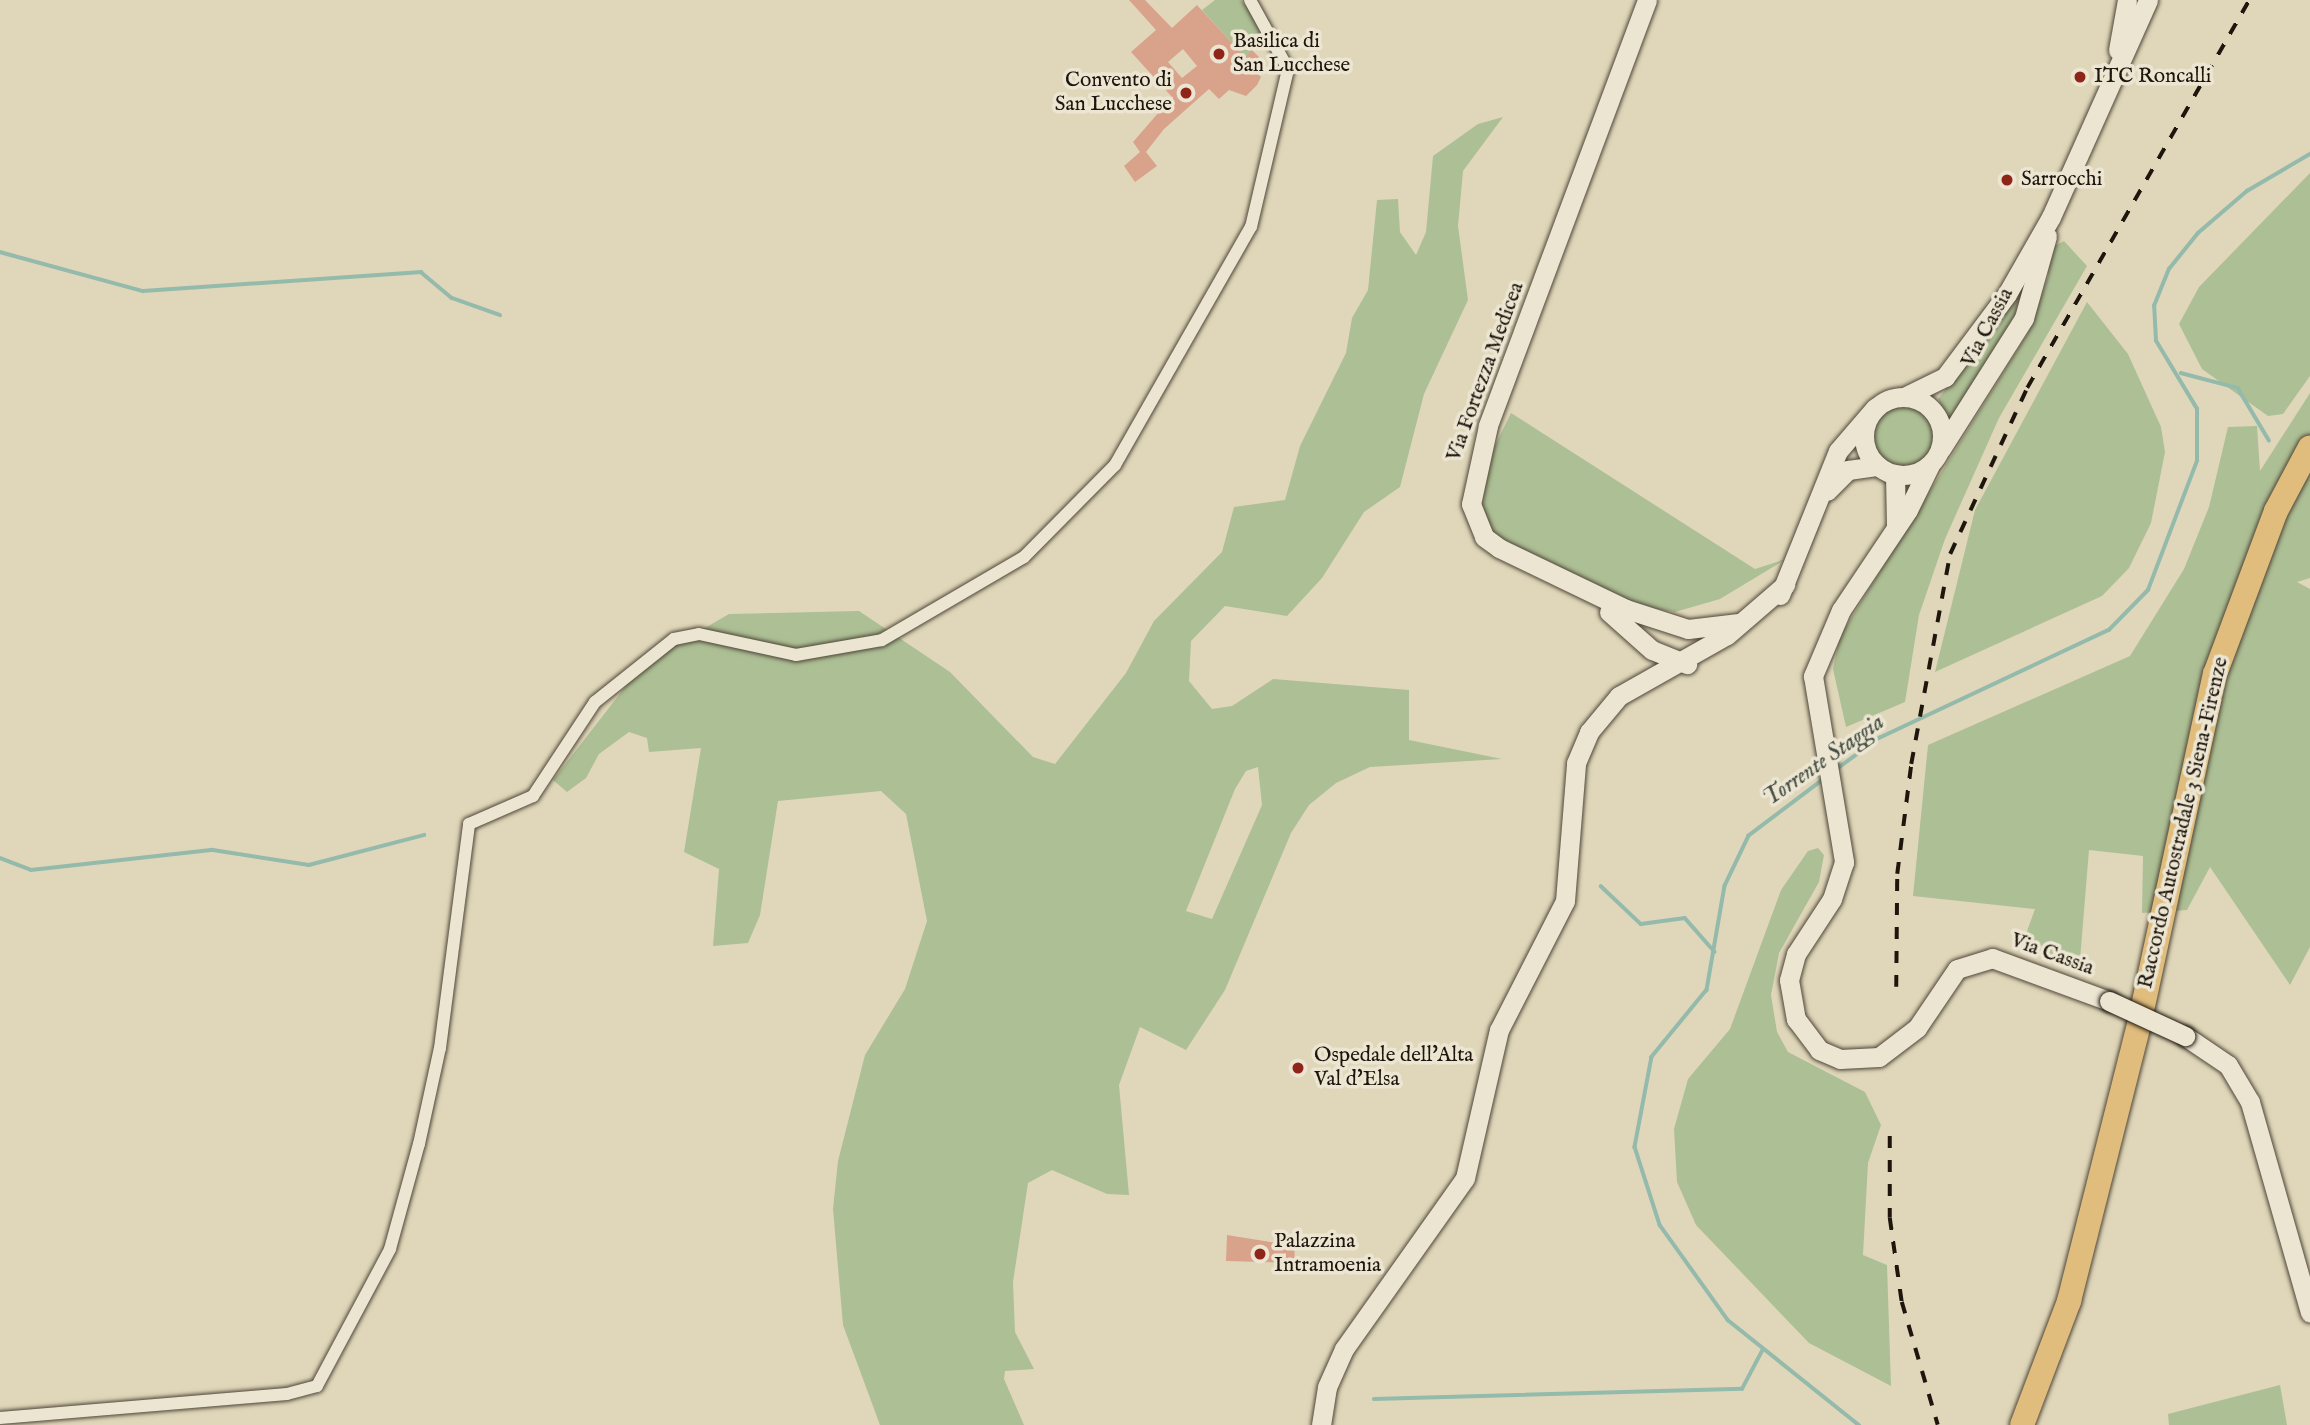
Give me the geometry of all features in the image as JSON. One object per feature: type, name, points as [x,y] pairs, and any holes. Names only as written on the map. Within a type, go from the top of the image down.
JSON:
[{"type":"highway","name":"Raccordo Autostradale 3 Siena-Firenze","points":[[2022,1425],[2069,1301],[2147,1018],[2215,674],[2276,511],[2310,447]]},
{"type":"highway","name":"Raccordo Autostradale 3 Siena-Firenze","points":[[2038,1425],[2081,1306],[2230,676],[2258,590],[2310,472]]},
{"type":"main road","name":"Via Fortezza Medicea","points":[[1484,537],[1471,499],[1479,453],[1647,0]]},
{"type":"main road","points":[[2102,103],[2127,0]]},
{"type":"main road","points":[[2102,103],[2143,0]]},
{"type":"main road","name":"Via Cassia","points":[[1875,408],[1945,377],[1997,309],[2051,218],[2102,103]]},
{"type":"main road","name":"Via Cassia","points":[[2051,218],[2024,318],[1935,457],[1895,529],[1818,654],[1813,676],[1819,730],[1841,830],[1844,862],[1835,893],[1796,954],[1789,980],[1796,1019],[1819,1049],[1840,1059],[1879,1058],[1906,1041],[1942,986],[1973,961],[2019,963],[2185,1036],[2228,1065],[2250,1102],[2310,1313]]},
{"type":"main road","points":[[1822,497],[1844,472],[1886,470],[1935,457],[1936,413],[1904,397]]},
{"type":"main road","points":[[1875,408],[1864,444],[1886,470],[1895,529]]},
{"type":"main road","points":[[1575,784],[1616,713],[1741,631],[1785,585],[1838,451],[1875,408]]},
{"type":"main road","points":[[1484,537],[1656,622],[1697,629],[1741,631]]},
{"type":"main road","points":[[1484,537],[1504,559],[1621,619],[1647,646],[1679,661]]},
{"type":"main road","points":[[1321,1425],[1336,1363],[1465,1178],[1495,1042],[1563,907],[1578,756],[1595,721],[1646,679],[1741,631]]},
{"type":"main road","points":[[1646,679],[1647,646]]},
{"type":"main road","points":[[1416,1248],[1455,1174],[1483,1043],[1548,911],[1569,848]]},
{"type":"street","points":[[0,1418],[286,1394],[317,1385],[390,1249],[419,1144],[440,1048],[469,824],[533,796],[595,702],[674,639],[699,634],[796,655],[881,640],[956,602],[1024,557],[1115,465],[1251,227],[1283,109],[1285,54],[1250,0]]},
{"type":"green space","points":[[1215,0],[1241,0],[1269,37],[1245,57],[1202,10]]},
{"type":"green space","points":[[1503,117],[1463,171],[1458,226],[1468,300],[1424,394],[1400,487],[1364,512],[1322,578],[1287,616],[1225,606],[1191,641],[1189,681],[1212,709],[1232,706],[1273,679],[1409,690],[1409,740],[1502,759],[1370,767],[1336,783],[1309,805],[1291,833],[1225,990],[1186,1050],[1140,1027],[1119,1085],[1129,1195],[1107,1194],[1052,1170],[1028,1183],[1013,1282],[1015,1332],[1034,1369],[1005,1371],[1004,1379],[1024,1425],[880,1425],[843,1325],[833,1209],[838,1161],[865,1055],[905,989],[927,921],[906,814],[881,791],[778,801],[760,915],[748,943],[713,946],[719,869],[684,852],[701,748],[649,752],[647,738],[629,732],[599,754],[586,778],[567,792],[553,780],[643,664],[729,614],[859,611],[950,672],[1033,757],[1055,764],[1126,673],[1154,621],[1222,552],[1234,507],[1285,500],[1300,446],[1346,353],[1352,318],[1368,290],[1377,200],[1398,199],[1400,232],[1416,255],[1426,232],[1433,156],[1478,124]],"holes":[[[1258,767],[1262,805],[1212,919],[1186,911],[1235,789],[1246,771]]]},
{"type":"green space","points":[[2310,173],[2310,376],[2283,414],[2268,416],[2202,369],[2179,324],[2199,287]]},
{"type":"green space","points":[[2064,241],[2087,266],[1999,418],[1945,539],[1919,615],[1905,702],[1846,727],[1833,669],[1840,636],[2028,333],[2048,277],[2050,248]]},
{"type":"green space","points":[[2029,266],[2019,308],[1949,423],[1938,399],[1990,332]]},
{"type":"green space","points":[[2087,302],[2128,354],[2161,427],[2165,452],[2151,523],[2129,568],[2102,596],[1935,672],[1975,510]]},
{"type":"green space","points":[[2310,393],[2310,578],[2297,582],[2310,589],[2310,947],[2290,985],[2210,867],[2187,910],[2142,913],[2143,856],[2089,850],[2079,972],[2022,945],[2035,909],[1913,896],[1928,745],[2130,656],[2184,569],[2209,507],[2228,427],[2257,426],[2260,471]]},
{"type":"green space","points":[[1897,407],[1909,407],[1928,420],[1933,437],[1931,449],[1920,462],[1909,467],[1897,467],[1878,454],[1873,443],[1873,431],[1886,412]]},
{"type":"green space","points":[[1511,413],[1755,569],[1786,559],[1720,599],[1675,612],[1638,606],[1525,556],[1492,532],[1482,508],[1489,458]]},
{"type":"green space","points":[[1818,848],[1824,855],[1819,882],[1779,953],[1771,995],[1777,1032],[1788,1052],[1865,1092],[1881,1125],[1868,1163],[1863,1255],[1887,1265],[1891,1386],[1809,1343],[1696,1225],[1677,1182],[1674,1129],[1688,1079],[1730,1029],[1781,890],[1808,851]]},
{"type":"green space","points":[[2280,1385],[2287,1425],[2169,1425],[2168,1414]]},
{"type":"building","points":[[1129,0],[1145,0],[1172,28],[1197,5],[1245,57],[1252,50],[1262,60],[1253,69],[1261,77],[1246,96],[1229,90],[1219,99],[1209,89],[1164,129],[1146,152],[1157,166],[1135,182],[1124,166],[1140,152],[1133,142],[1172,97],[1131,52],[1156,30]],"holes":[[[1183,49],[1197,66],[1182,78],[1168,62]]]},
{"type":"building","name":"Palazzina Intramoenia","points":[[1227,1235],[1295,1246],[1294,1263],[1226,1261]]},
{"type":"waterway","name":"Torrente Staggia","points":[[1834,771],[1879,738],[2109,630],[2148,590],[2197,461],[2197,409],[2156,341],[2154,306],[2169,269],[2198,233],[2247,191],[2310,154]]},
{"type":"waterway","points":[[0,252],[143,291],[421,272],[452,298],[500,315]]},
{"type":"waterway","points":[[2181,373],[2238,388],[2269,440]]},
{"type":"waterway","name":"Torrente Staggia","points":[[1823,780],[1749,836],[1725,886],[1707,990],[1652,1057],[1635,1147],[1660,1225],[1728,1320],[1859,1425]]},
{"type":"waterway","points":[[0,858],[31,870],[213,850],[309,865],[424,835]]},
{"type":"waterway","points":[[1601,886],[1641,924],[1685,918],[1715,952]]},
{"type":"waterway","points":[[1374,1399],[1742,1389],[1762,1351]]},
{"type":"railway","points":[[1896,987],[1897,874],[1911,764],[1950,554],[2027,388],[2249,0]]},
{"type":"railway","points":[[1890,1136],[1890,1218],[1902,1302],[1938,1425]]},
{"type":"place","name":"Basilica di San Lucchese","points":[[1219,54]]},
{"type":"place","name":"ITC Roncalli","points":[[2080,77]]},
{"type":"place","name":"Convento di San Lucchese","points":[[1186,93]]},
{"type":"place","name":"Sarrocchi","points":[[2007,180]]},
{"type":"place","name":"Ospedale dell'Alta Val d'Elsa","points":[[1298,1068]]},
{"type":"place","name":"Palazzina Intramoenia","points":[[1260,1254]]}]
